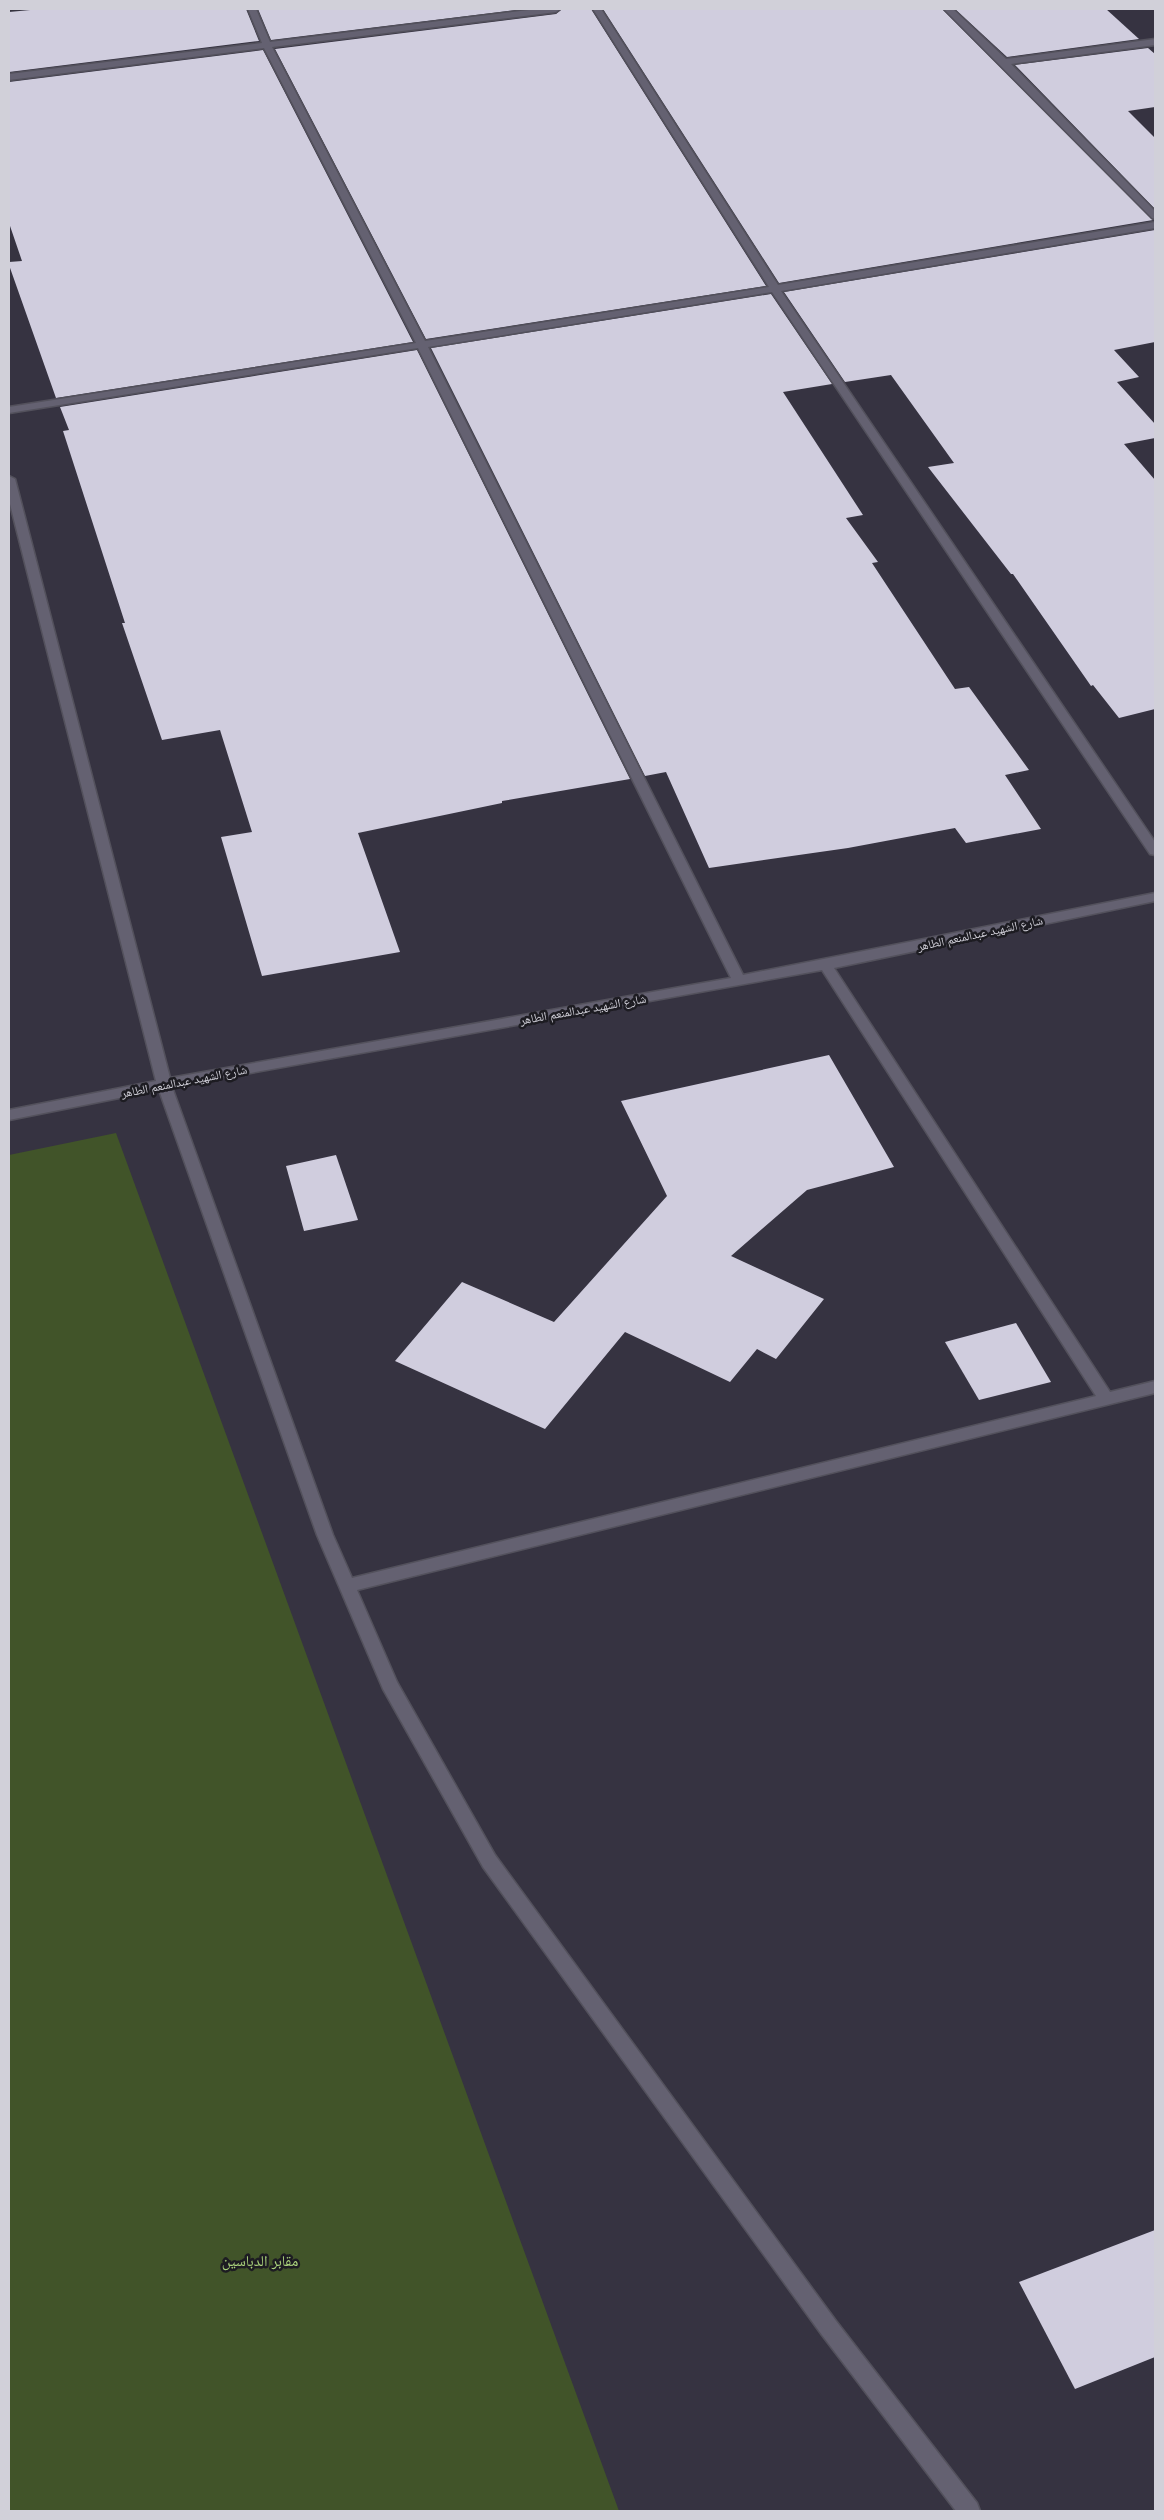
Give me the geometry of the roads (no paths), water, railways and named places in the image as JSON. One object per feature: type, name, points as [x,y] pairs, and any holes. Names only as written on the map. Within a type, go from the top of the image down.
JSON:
[{"type":"street","points":[[252,9],[266,43],[421,343],[739,981]]},
{"type":"street","points":[[9,76],[266,43],[556,9]]},
{"type":"street","points":[[597,9],[775,289],[1155,851]]},
{"type":"street","points":[[948,9],[1004,62],[1155,216]]},
{"type":"street","points":[[1004,62],[1155,42]]},
{"type":"street","points":[[9,410],[421,343],[775,289],[1155,225]]},
{"type":"street","points":[[9,479],[164,1084],[325,1535],[389,1684],[489,1860],[828,2328],[969,2511]]},
{"type":"street","name":"شارع الشهيد عبدالمنعم الطاهر","points":[[9,1115],[164,1084],[826,965],[1155,897]]},
{"type":"street","points":[[826,965],[1107,1400]]},
{"type":"street","points":[[347,1586],[1155,1387]]},
{"type":"park label","name":"مقابر الدباسين","points":[[260,2260]]}]
